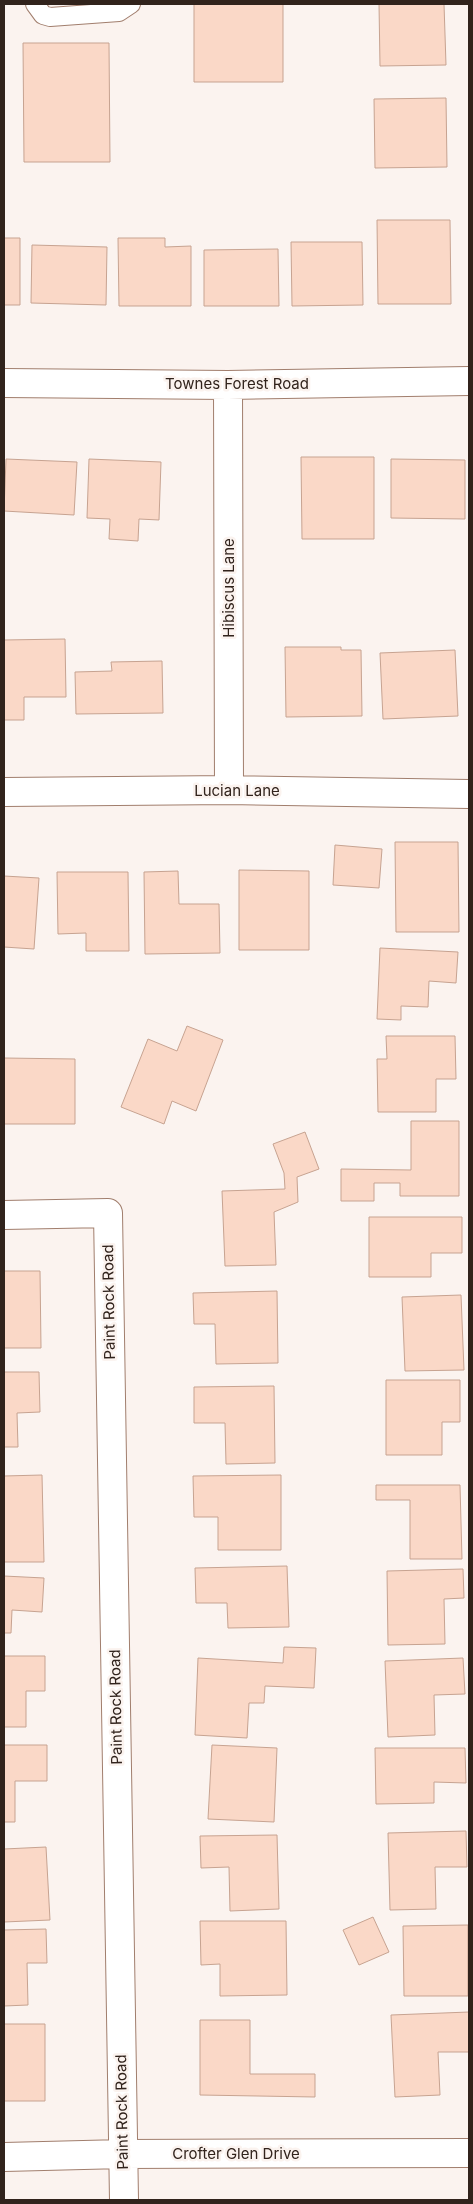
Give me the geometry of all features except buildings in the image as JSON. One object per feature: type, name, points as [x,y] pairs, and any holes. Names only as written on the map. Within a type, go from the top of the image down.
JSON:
[{"type":"street","name":"Townes Forest Road","points":[[4,383],[228,385],[469,381]]},
{"type":"street","name":"Hibiscus Lane","points":[[228,385],[229,790]]},
{"type":"street","name":"Lucian Lane","points":[[4,792],[229,790],[469,794]]},
{"type":"street","name":"Paint Rock Road","points":[[4,1215],[108,1213],[124,2200]]},
{"type":"street","name":"Crofter Glen Drive","points":[[4,2157],[123,2154],[469,2153]]},
{"type":"lane","points":[[35,4],[44,15],[50,17],[119,12],[131,4]]}]
